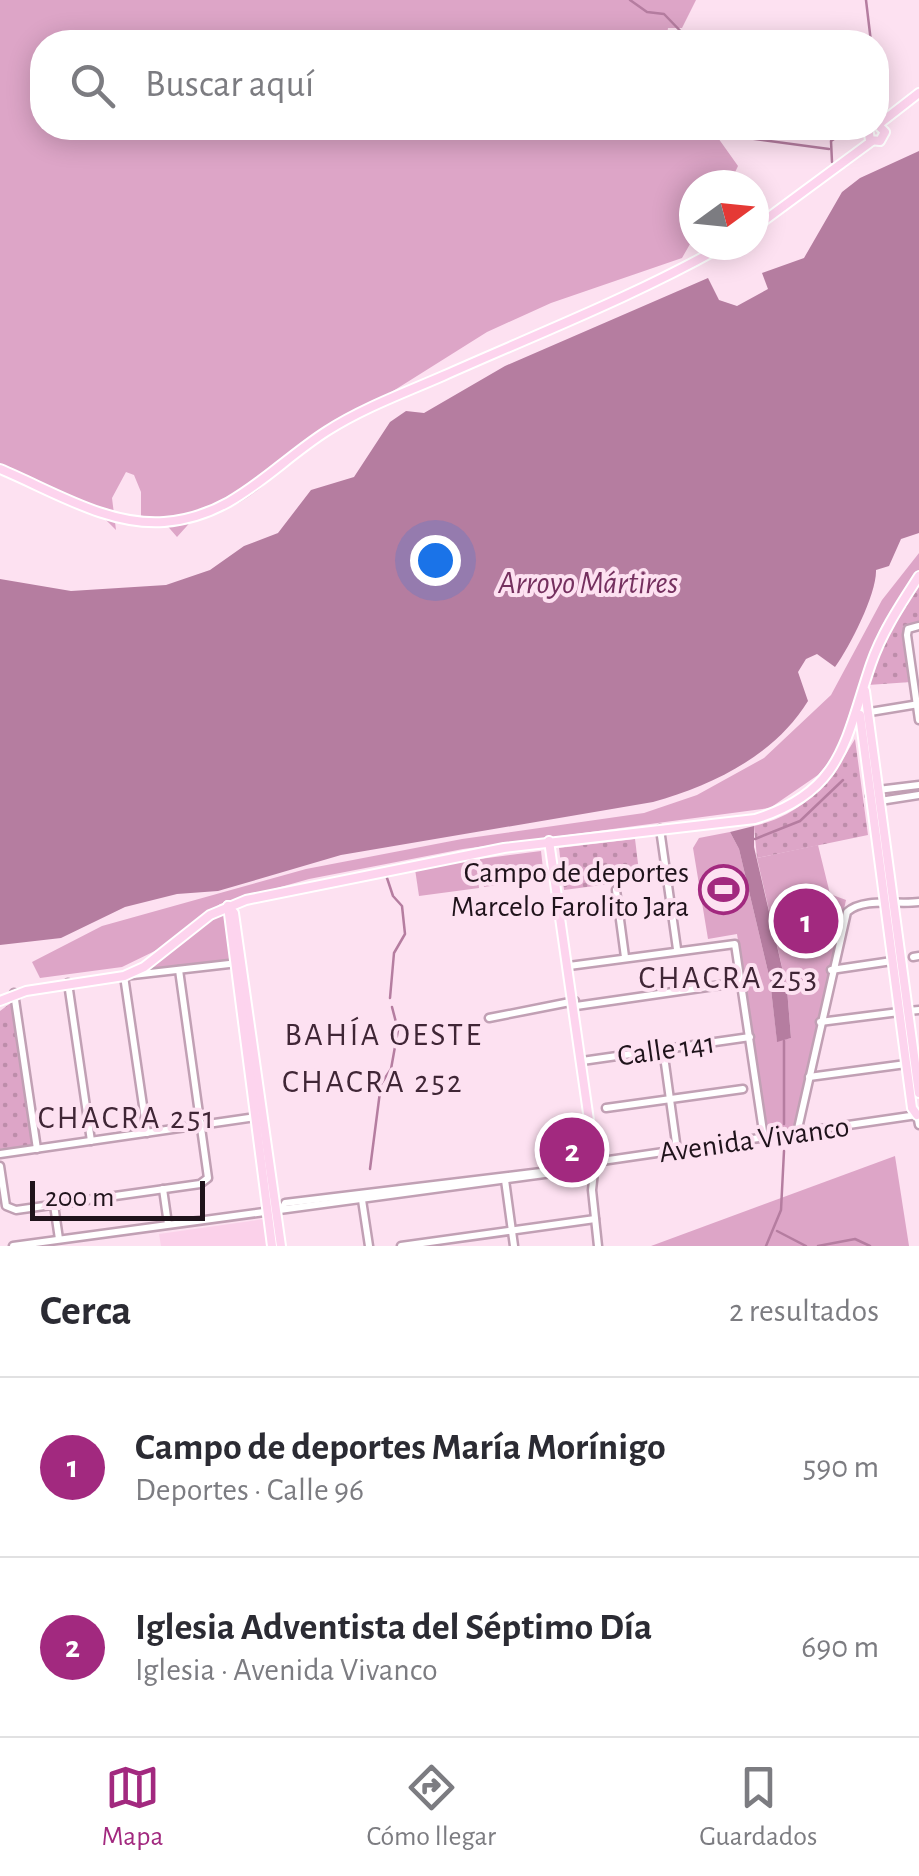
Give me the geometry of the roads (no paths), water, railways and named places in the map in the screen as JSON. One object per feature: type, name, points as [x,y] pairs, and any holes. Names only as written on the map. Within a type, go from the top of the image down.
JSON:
[{"type":"main road","points":[[889,118],[919,93]]},
{"type":"main road","points":[[769,217],[865,140]]},
{"type":"main road","points":[[0,468],[121,518],[164,522],[195,517],[243,496],[296,452],[352,416],[696,260]]},
{"type":"main road","points":[[0,1001],[14,994],[68,983],[124,976],[228,906],[400,866],[549,841],[755,819],[790,807],[831,773],[847,744],[882,639],[919,576]]},
{"type":"main road","points":[[864,687],[864,714],[894,905],[906,1064],[912,1108],[919,1117]]},
{"type":"main road","points":[[858,705],[864,714]]},
{"type":"main road","points":[[876,796],[883,902],[919,1093]]},
{"type":"main road","points":[[549,841],[575,1003],[593,1164]]},
{"type":"main road","points":[[228,906],[281,1246]]},
{"type":"main road","points":[[272,1246],[275,1208]]},
{"type":"street","points":[[919,626],[908,629],[919,720]]},
{"type":"street","points":[[864,714],[918,704]]},
{"type":"street","points":[[876,796],[919,784]]},
{"type":"street","points":[[876,796],[919,795]]},
{"type":"street","points":[[660,829],[677,949]]},
{"type":"street","points":[[616,890],[625,957]]},
{"type":"street","points":[[797,1133],[831,970],[850,908],[883,902],[919,902]]},
{"type":"street","points":[[569,966],[736,944],[764,1138]]},
{"type":"street","points":[[831,970],[892,962]]},
{"type":"street","points":[[147,1133],[124,976],[237,963]]},
{"type":"street","points":[[0,1166],[6,1206],[11,1210],[163,1189],[208,1178],[179,970]]},
{"type":"street","points":[[489,1018],[742,982]]},
{"type":"street","points":[[68,983],[92,1141]]},
{"type":"street","points":[[14,994],[37,1149]]},
{"type":"street","points":[[820,1022],[919,1010]]},
{"type":"street","name":"Calle 141","points":[[582,1061],[750,1037]]},
{"type":"street","points":[[663,1050],[678,1150]]},
{"type":"street","points":[[809,1077],[906,1064]]},
{"type":"street","points":[[606,1108],[744,1089]]},
{"type":"street","points":[[0,1154],[259,1117]]},
{"type":"street","name":"Avenida Vivanco","points":[[12,1246],[504,1180],[678,1150],[919,1117]]},
{"type":"street","points":[[593,1164],[598,1246]]},
{"type":"street","name":"Avenida Vivanco","points":[[275,1208],[285,1203],[593,1164]]},
{"type":"street","points":[[504,1180],[514,1246]]},
{"type":"street","points":[[163,1189],[168,1224]]},
{"type":"street","points":[[362,1200],[368,1246]]},
{"type":"street","points":[[54,1205],[59,1239]]},
{"type":"street","points":[[401,1246],[595,1220]]},
{"type":"water","name":"Arroyo Mártires","points":[[919,151],[919,533],[901,539],[889,566],[876,570],[862,620],[835,667],[817,654],[806,659],[798,672],[808,701],[778,738],[719,777],[653,802],[341,855],[218,891],[177,894],[125,907],[61,938],[0,945],[0,579],[71,591],[166,585],[210,570],[244,546],[278,533],[311,490],[354,477],[390,422],[406,411],[424,413],[505,366],[708,278],[719,300],[737,306],[768,289],[762,273],[804,258],[842,192],[860,178]]},
{"type":"water","points":[[754,826],[754,847],[787,989],[791,1038],[777,1042],[770,980],[739,849],[730,832]]},
{"type":"waterway","points":[[630,0],[647,12],[664,14],[679,30]]},
{"type":"waterway","points":[[866,0],[870,30]]},
{"type":"waterway","points":[[762,140],[829,149]]},
{"type":"waterway","points":[[832,162],[833,140]]},
{"type":"waterway","points":[[755,839],[800,821],[843,780]]},
{"type":"waterway","points":[[386,875],[393,896],[402,906],[405,934],[394,953],[390,998]]},
{"type":"waterway","points":[[370,1169],[381,1084],[391,1069],[398,1030],[392,1007]]},
{"type":"waterway","points":[[784,1041],[784,1124]]},
{"type":"waterway","points":[[766,1246],[781,1210],[784,1151]]},
{"type":"waterway","points":[[777,1231],[806,1246]]},
{"type":"waterway","points":[[818,1246],[855,1239],[870,1246]]},
{"type":"place","name":"Campo de deportes Marcelo Farolito Jara","points":[[724,889]]},
{"type":"place","name":"Campo de deportes María Morínigo","points":[[806,921]]},
{"type":"place","name":"Iglesia Adventista del Séptimo Día","points":[[572,1150]]},
{"type":"district","name":"CHACRA 253","points":[[729,977]]},
{"type":"district","name":"BAHÍA OESTE","points":[[384,1034]]},
{"type":"district","name":"CHACRA 252","points":[[373,1081]]},
{"type":"district","name":"CHACRA 251","points":[[127,1117]]}]
